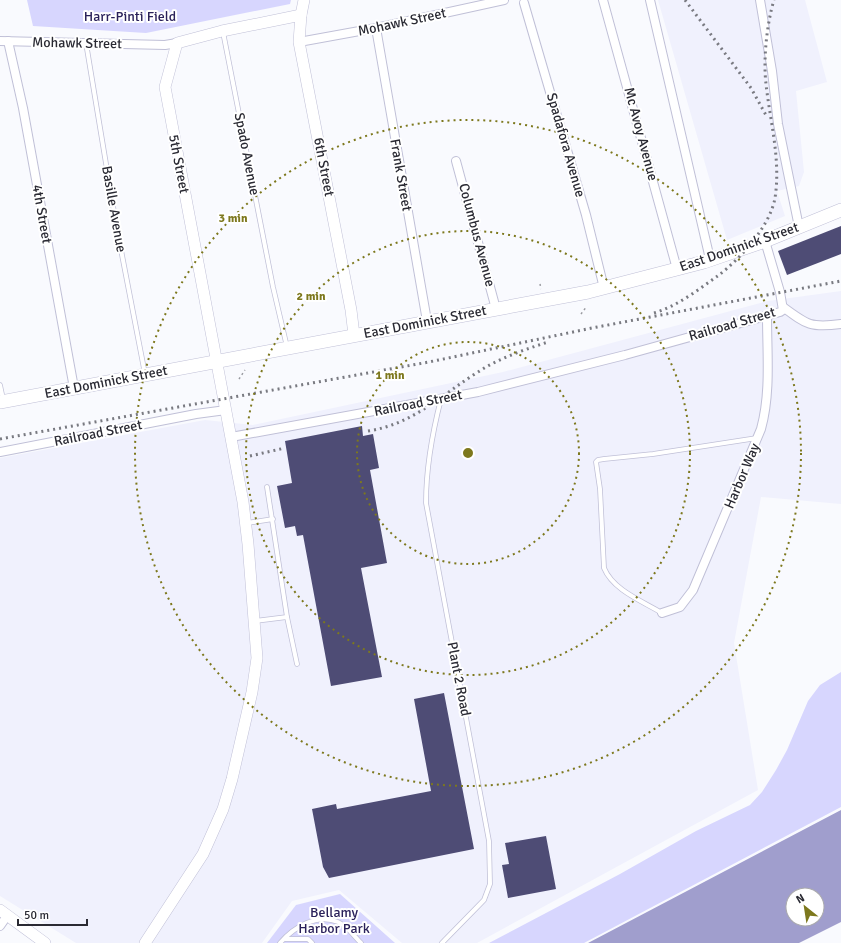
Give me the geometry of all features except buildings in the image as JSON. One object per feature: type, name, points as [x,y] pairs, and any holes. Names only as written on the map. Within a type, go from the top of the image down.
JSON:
[{"type":"main road","name":"East Dominick Street","points":[[2,401],[604,288],[710,260],[765,241],[841,210]]},
{"type":"street","name":"6th Street","points":[[304,0],[301,15],[299,42],[352,310],[354,335]]},
{"type":"street","name":"Mohawk Street","points":[[299,42],[376,28],[504,0]]},
{"type":"street","name":"Mc Avoy Avenue","points":[[603,0],[677,269]]},
{"type":"street","points":[[650,0],[710,260]]},
{"type":"street","points":[[760,0],[772,71],[778,124],[799,227]]},
{"type":"street","name":"Spadafora Avenue","points":[[524,3],[586,215],[604,288]]},
{"type":"street","points":[[177,43],[222,31],[301,15]]},
{"type":"street","name":"Frank Street","points":[[376,28],[427,322]]},
{"type":"street","name":"Mohawk Street","points":[[4,41],[165,45],[177,43]]},
{"type":"street","name":"4th Street","points":[[4,41],[23,108],[74,388]]},
{"type":"street","name":"5th Street","points":[[177,43],[170,64],[165,87],[165,95],[226,410]]},
{"type":"street","name":"Columbus Avenue","points":[[456,161],[496,309]]},
{"type":"street","name":"Railroad Street","points":[[231,438],[478,392],[780,312],[783,307],[765,241]]},
{"type":"street","points":[[783,307],[804,323],[814,326],[841,324]]},
{"type":"street","name":"Harbor Way","points":[[662,613],[680,607],[693,590],[757,438],[766,413],[768,375],[767,316]]},
{"type":"street","points":[[145,943],[203,854],[223,809],[232,779],[252,692],[257,658],[246,523],[226,410]]},
{"type":"street","name":"Railroad Street","points":[[0,452],[196,414],[226,410]]},
{"type":"street","points":[[0,926],[4,913],[45,943]]},
{"type":"lane","name":"Spado Avenue","points":[[222,31],[273,287],[288,347]]},
{"type":"lane","name":"Basille Avenue","points":[[86,43],[116,224],[145,374]]},
{"type":"lane","points":[[0,385],[2,401]]},
{"type":"lane","name":"Plant 2 Road","points":[[442,399],[433,432],[426,474],[426,503],[489,841],[490,884],[484,900],[442,943]]},
{"type":"lane","points":[[662,613],[621,589],[608,578],[604,568],[600,489],[596,462],[604,459],[653,454],[757,438]]},
{"type":"lane","points":[[267,487],[287,617],[297,664]]},
{"type":"lane","points":[[246,523],[273,519]]},
{"type":"lane","points":[[254,621],[287,617]]},
{"type":"lane","points":[[280,943],[293,930],[316,919],[339,922],[362,943]]},
{"type":"lane","points":[[284,939],[308,939],[312,943]]},
{"type":"path","points":[[540,284],[541,289]]},
{"type":"path","points":[[581,314],[587,306]]},
{"type":"path","points":[[239,380],[244,370]]},
{"type":"shaded area","points":[[658,0],[805,0],[827,82],[796,91],[804,172],[799,186],[777,191],[785,216],[727,240]]},
{"type":"shaded area","points":[[841,291],[841,504],[761,497],[734,643],[758,790],[477,943],[402,943],[339,890],[292,901],[262,943],[76,943],[0,896],[0,458],[205,420],[253,425],[503,372],[768,301]]},
{"type":"shaded area","points":[[841,810],[841,922],[799,943],[588,943]]},
{"type":"green space","name":"Harr-Pinti Field","points":[[27,0],[291,0],[290,4],[146,33],[33,26]]},
{"type":"green space","points":[[841,672],[841,807],[584,943],[489,943],[620,874],[696,831],[750,805],[762,792],[776,770],[787,750],[808,701],[820,685]]},
{"type":"green space","name":"Bellamy Harbor Park","points":[[340,894],[395,943],[267,943],[296,905]]},
{"type":"railway","points":[[685,0],[751,88],[767,117]]},
{"type":"railway","points":[[654,313],[688,297],[728,268],[753,241],[761,230],[772,209],[775,198],[777,169],[766,84],[765,52],[774,0]]},
{"type":"railway","points":[[0,439],[429,362],[592,328],[841,281]]},
{"type":"railway","points":[[368,431],[399,422],[426,408],[486,367],[512,355],[548,342]]},
{"type":"railway","points":[[250,456],[285,448]]}]
